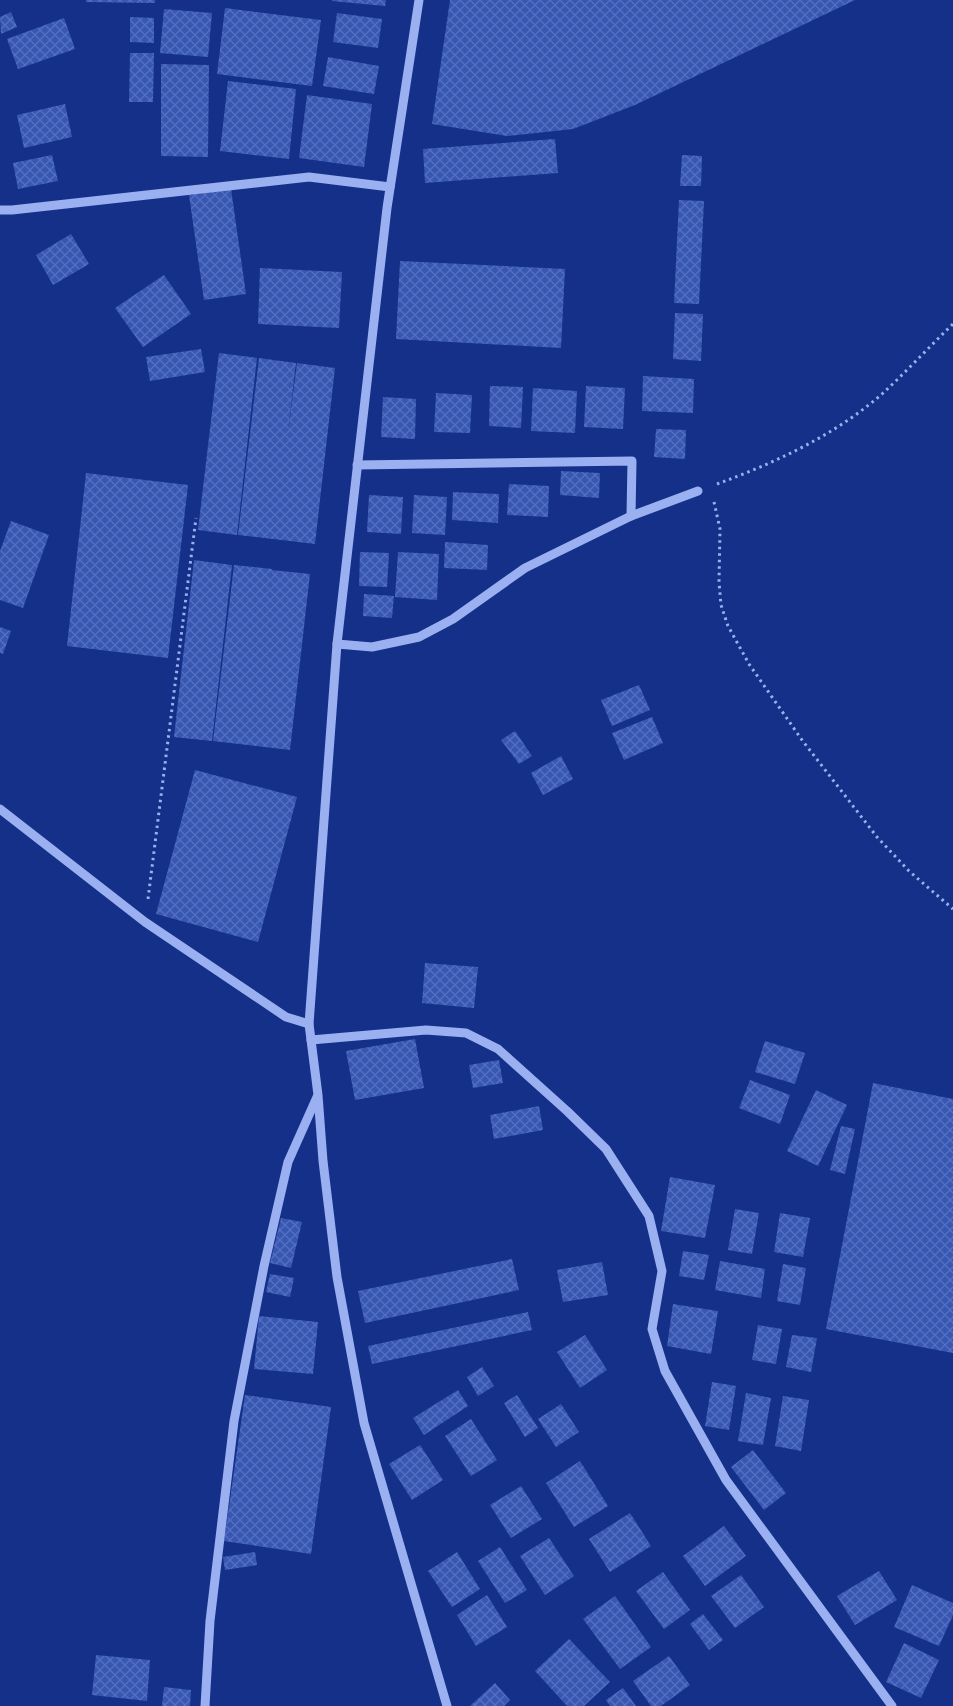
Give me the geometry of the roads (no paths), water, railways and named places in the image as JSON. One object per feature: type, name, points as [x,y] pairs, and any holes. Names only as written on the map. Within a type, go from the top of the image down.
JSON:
[{"type":"street","points":[[419,0],[390,187],[337,644],[309,1024],[337,1278],[364,1423],[447,1706]]},
{"type":"street","points":[[0,210],[309,177],[390,187]]},
{"type":"street","points":[[357,465],[632,461],[631,516]]},
{"type":"street","points":[[337,644],[372,647],[419,637],[453,620],[525,568],[631,516],[698,491]]},
{"type":"street","points":[[0,809],[145,922],[286,1017],[309,1024]]},
{"type":"street","points":[[311,1040],[426,1030],[466,1033],[498,1049],[606,1149],[649,1216],[662,1271],[652,1329],[665,1371],[726,1480],[892,1706]]},
{"type":"street","points":[[204,1706],[210,1620],[234,1421],[264,1266],[288,1162],[318,1095]]}]
